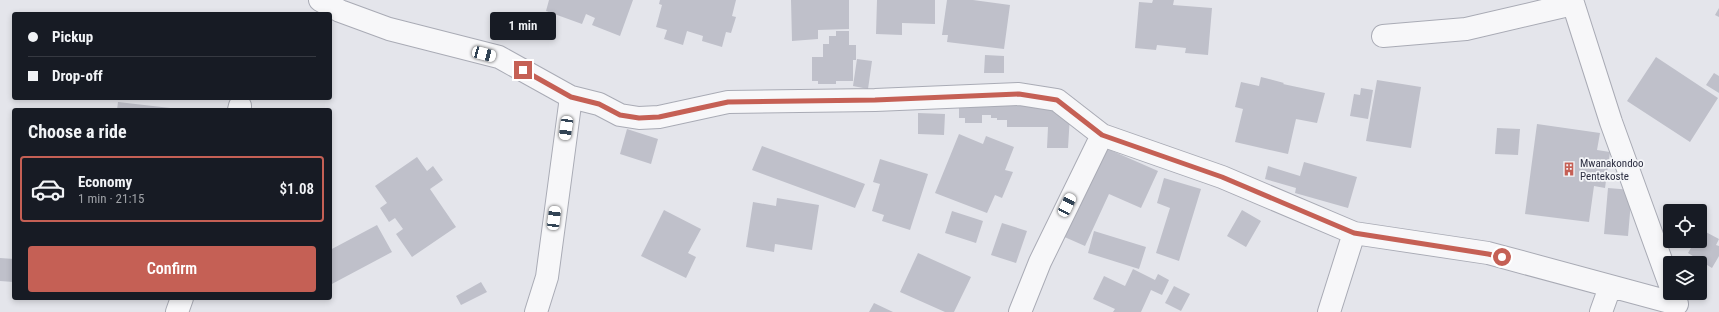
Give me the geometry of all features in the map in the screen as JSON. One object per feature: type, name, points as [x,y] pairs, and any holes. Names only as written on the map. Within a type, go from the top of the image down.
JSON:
[{"type":"street","points":[[320,0],[340,11],[389,29],[499,58],[571,97],[599,104],[620,115],[639,118],[659,117],[728,102],[875,100],[1019,94],[1057,100],[1102,135],[1222,177],[1354,233],[1488,254],[1610,287],[1663,296]]},
{"type":"street","points":[[1383,36],[1466,29],[1573,2],[1611,122],[1663,265]]},
{"type":"street","points":[[536,312],[547,277],[571,97]]},
{"type":"street","points":[[1020,312],[1040,262],[1102,135]]},
{"type":"street","points":[[1329,312],[1354,233]]},
{"type":"street","points":[[1601,312],[1610,287]]},
{"type":"street","points":[[177,312],[181,300]]},
{"type":"building","points":[[549,0],[633,0],[620,36],[592,25],[595,18],[586,14],[582,24],[546,11]]},
{"type":"building","points":[[660,0],[736,0],[732,16],[736,17],[731,33],[726,32],[722,47],[702,41],[703,36],[687,31],[683,45],[664,39],[667,30],[656,27],[662,5],[659,4]]},
{"type":"building","points":[[791,0],[849,0],[849,29],[818,30],[818,39],[792,41]]},
{"type":"building","points":[[877,0],[935,0],[935,24],[902,23],[902,35],[876,34]]},
{"type":"building","points":[[947,0],[973,0],[1010,5],[1004,49],[947,42],[948,35],[942,35]]},
{"type":"building","points":[[1153,0],[1174,0],[1173,5],[1212,8],[1208,55],[1185,53],[1186,48],[1157,45],[1156,50],[1135,48],[1139,2],[1152,3]]},
{"type":"building","points":[[1719,8],[1719,17],[1715,15]]},
{"type":"building","points":[[836,31],[849,31],[849,45],[856,45],[856,60],[853,60],[853,81],[836,81],[836,84],[818,84],[818,81],[812,81],[812,57],[823,57],[823,44],[829,44],[829,36],[836,36]]},
{"type":"building","points":[[985,55],[1004,56],[1004,73],[984,73]]},
{"type":"building","points":[[1656,57],[1718,98],[1690,142],[1627,101]]},
{"type":"building","points":[[857,59],[872,61],[868,89],[853,86]]},
{"type":"building","points":[[1714,73],[1719,76],[1719,93],[1706,85]]},
{"type":"building","points":[[1261,77],[1284,83],[1283,84],[1325,93],[1317,123],[1296,119],[1288,154],[1235,142],[1243,109],[1235,107],[1241,82],[1259,86]]},
{"type":"building","points":[[1377,80],[1421,87],[1411,148],[1366,141]]},
{"type":"building","points":[[1361,88],[1373,90],[1368,119],[1350,116],[1354,94],[1360,95]]},
{"type":"building","points":[[118,102],[170,108],[117,108]]},
{"type":"building","points":[[959,102],[1059,104],[1070,115],[1068,148],[1047,148],[1048,127],[1007,127],[1007,120],[997,120],[997,118],[991,118],[991,115],[982,115],[982,123],[965,123],[965,118],[959,118]]},
{"type":"building","points":[[918,113],[945,114],[944,135],[918,134]]},
{"type":"building","name":"Mwanakondoo Pentekoste","points":[[1537,124],[1600,133],[1597,150],[1610,152],[1605,188],[1594,186],[1589,222],[1525,214]]},
{"type":"building","points":[[1497,128],[1520,129],[1518,155],[1495,154]]},
{"type":"building","points":[[627,129],[658,139],[651,164],[620,154]]},
{"type":"building","points":[[959,134],[983,144],[986,136],[1014,147],[1005,170],[1013,172],[1002,198],[995,195],[987,213],[935,193]]},
{"type":"building","points":[[762,146],[865,184],[855,208],[752,170]]},
{"type":"building","points":[[1101,146],[1158,171],[1141,208],[1109,194],[1085,246],[1060,235]]},
{"type":"building","points":[[417,157],[427,171],[433,166],[443,180],[430,189],[456,227],[412,257],[396,234],[403,229],[395,218],[389,222],[380,208],[387,203],[375,186]]},
{"type":"building","points":[[880,159],[928,174],[910,230],[882,221],[884,215],[872,211],[880,184],[873,182]]},
{"type":"building","points":[[1304,162],[1357,177],[1348,208],[1295,193],[1296,188],[1265,179],[1268,166],[1300,176]]},
{"type":"building","points":[[1164,178],[1201,189],[1179,261],[1156,253],[1170,208],[1157,203]]},
{"type":"building","points":[[1608,188],[1632,190],[1628,236],[1604,234]]},
{"type":"building","points":[[777,198],[819,205],[812,250],[775,244],[774,252],[746,247],[753,202],[776,206]]},
{"type":"building","points":[[664,210],[701,229],[688,253],[696,257],[686,278],[641,256]]},
{"type":"building","points":[[1242,210],[1261,221],[1246,247],[1227,236]]},
{"type":"building","points":[[952,211],[983,221],[976,243],[945,233]]},
{"type":"building","points":[[1002,223],[1027,231],[1016,263],[991,255]]},
{"type":"building","points":[[377,225],[392,252],[332,284],[332,249]]},
{"type":"building","points":[[1094,231],[1146,247],[1139,269],[1088,253]]},
{"type":"building","points":[[1707,233],[1719,239],[1716,245],[1719,246],[1719,256],[1712,268],[1707,265],[1707,256],[1693,256],[1688,253],[1691,248],[1707,248]]},
{"type":"building","points":[[918,253],[971,277],[954,312],[945,312],[900,292]]},
{"type":"building","points":[[0,258],[12,259],[12,282],[0,281]]},
{"type":"building","points":[[1133,269],[1155,280],[1158,274],[1169,280],[1162,295],[1151,290],[1141,312],[1113,312],[1115,309],[1093,299],[1104,276],[1125,286]]},
{"type":"building","points":[[481,282],[487,292],[461,305],[456,296]]},
{"type":"building","points":[[1174,286],[1190,294],[1181,311],[1165,303]]},
{"type":"building","points":[[874,303],[893,312],[869,312]]},
{"type":"place","name":"Mwanakondoo Pentekoste","points":[[1569,169]]},
{"type":"route","points":[[523,70],[571,97],[599,104],[609,111],[620,115],[639,118],[659,117],[728,102],[875,100],[1019,94],[1057,100],[1102,135],[1222,177],[1354,233],[1502,257]]}]
